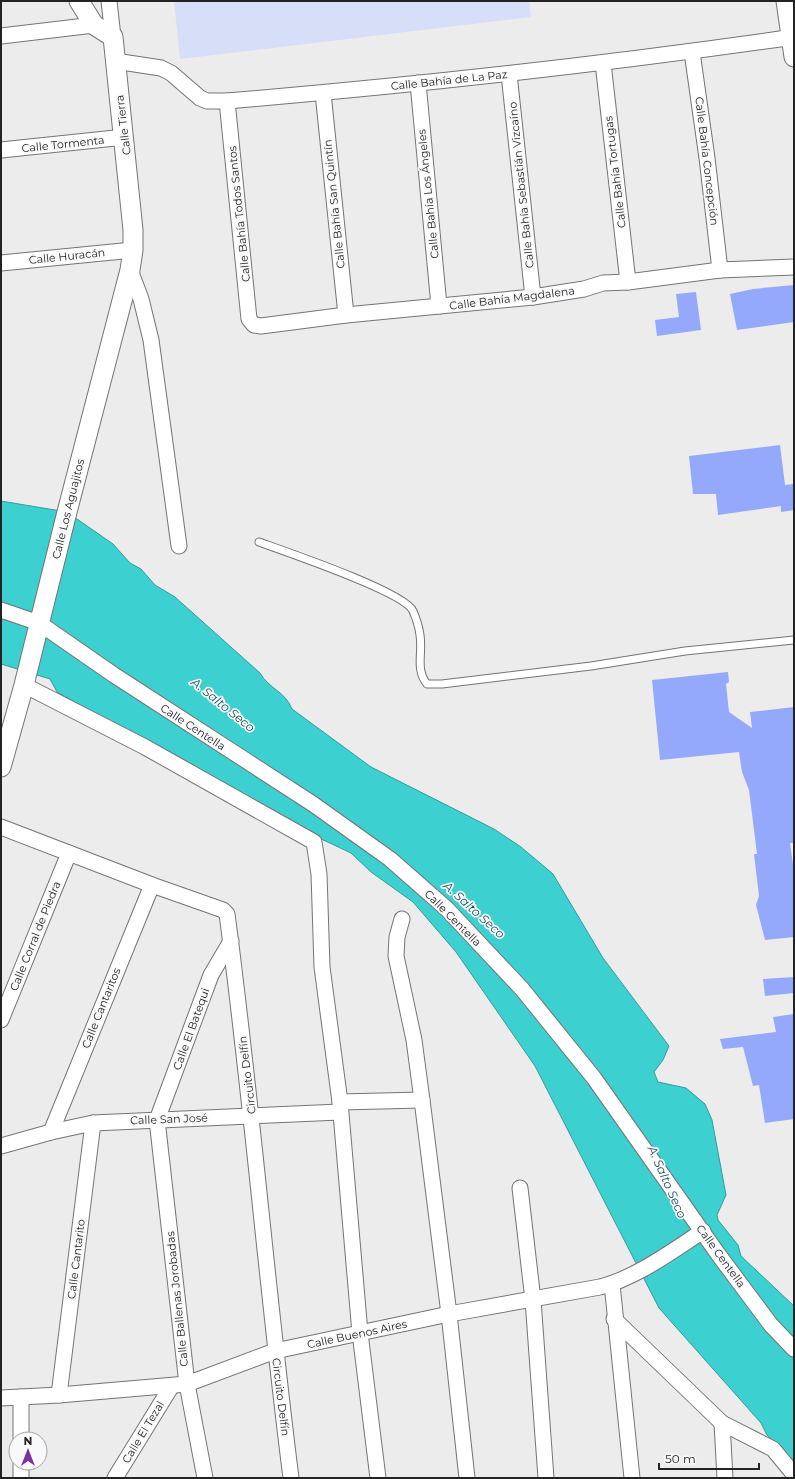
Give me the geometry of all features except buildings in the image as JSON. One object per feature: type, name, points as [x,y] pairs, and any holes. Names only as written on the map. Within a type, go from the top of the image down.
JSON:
[{"type":"street","points":[[79,1],[94,25],[113,38]]},
{"type":"street","name":"Calle Tierra","points":[[109,1],[125,137],[134,250]]},
{"type":"street","points":[[786,1],[793,38],[794,58]]},
{"type":"street","points":[[1,36],[94,25]]},
{"type":"street","name":"Calle Bahía de La Paz","points":[[115,61],[161,68],[171,73],[200,98],[207,101],[227,101],[509,74],[793,38]]},
{"type":"street","name":"Calle Bahía Concepción","points":[[692,52],[707,158],[720,270]]},
{"type":"street","name":"Calle Bahía Tortugas","points":[[603,63],[628,282]]},
{"type":"street","name":"Calle Bahía Sebastián Vizcaíno","points":[[509,74],[532,297]]},
{"type":"street","name":"Calle Bahía Los Ángeles","points":[[418,83],[439,306]]},
{"type":"street","name":"Calle Bahía San Quintín","points":[[323,93],[346,315]]},
{"type":"street","name":"Calle Bahía Todos Santos","points":[[227,101],[249,319],[254,324]]},
{"type":"street","name":"Calle Tormenta","points":[[1,150],[125,137]]},
{"type":"street","name":"Calle Huracán","points":[[1,263],[134,250]]},
{"type":"street","name":"Calle Los Aguajitos","points":[[1,767],[24,686],[134,250]]},
{"type":"street","name":"Calle Bahía Magdalena","points":[[254,324],[261,326],[346,315],[532,297],[584,289],[603,283],[628,282],[720,270],[794,267]]},
{"type":"street","points":[[130,270],[141,298],[151,340],[179,546]]},
{"type":"street","name":"Calle Centella","points":[[1,610],[39,623],[114,676],[313,804],[390,859],[447,909],[522,989],[594,1078],[771,1325],[794,1349]]},
{"type":"street","points":[[24,686],[145,747],[314,842],[320,874],[322,967],[340,1107],[360,1333],[378,1478]]},
{"type":"street","name":"Circuito Delfín","points":[[1,827],[152,885],[223,910],[227,914],[252,1116],[275,1351],[291,1478]]},
{"type":"street","name":"Calle Corral de Piedra","points":[[1,1020],[69,853]]},
{"type":"street","name":"Calle Cantaritos","points":[[51,1132],[152,885]]},
{"type":"street","points":[[402,918],[396,936],[396,956],[414,1040],[449,1314],[467,1478]]},
{"type":"street","name":"Calle El Batequi","points":[[157,1120],[211,975],[231,940]]},
{"type":"street","name":"Calle San José","points":[[1,1146],[51,1132],[93,1123],[252,1116],[422,1100]]},
{"type":"street","name":"Calle Ballenas Jorobadas","points":[[157,1120],[187,1384],[205,1478]]},
{"type":"street","name":"Calle Cantarito","points":[[59,1395],[93,1123]]},
{"type":"street","points":[[520,1188],[533,1300],[546,1478]]},
{"type":"street","name":"Calle Buenos Aires","points":[[1,1398],[171,1387],[187,1384],[275,1351],[449,1314],[533,1300],[612,1284],[657,1261],[703,1231]]},
{"type":"street","points":[[612,1284],[614,1319],[632,1478]]},
{"type":"street","points":[[614,1319],[722,1423],[772,1449],[792,1472]]},
{"type":"street","name":"Calle El Tezal","points":[[115,1478],[171,1387]]},
{"type":"street","points":[[21,1397],[21,1431]]},
{"type":"street","points":[[722,1423],[725,1478]]},
{"type":"lane","points":[[258,542],[329,568],[400,598],[413,609],[420,635],[421,676],[427,684],[442,684],[591,666],[685,651],[794,640]]},
{"type":"shaded area","points":[[174,1],[529,1],[531,17],[180,59]]},
{"type":"water","name":"A. Salto Seco","points":[[1,501],[67,512],[113,544],[130,563],[141,569],[155,585],[175,597],[260,673],[268,683],[285,698],[292,709],[371,767],[494,829],[521,847],[553,874],[603,958],[669,1046],[663,1060],[654,1072],[658,1082],[686,1088],[705,1104],[712,1120],[726,1195],[717,1215],[718,1220],[738,1245],[741,1256],[794,1306],[794,1461],[767,1435],[761,1423],[659,1308],[535,1066],[456,952],[413,902],[371,872],[351,853],[300,829],[57,692],[50,679],[1,664]]}]
